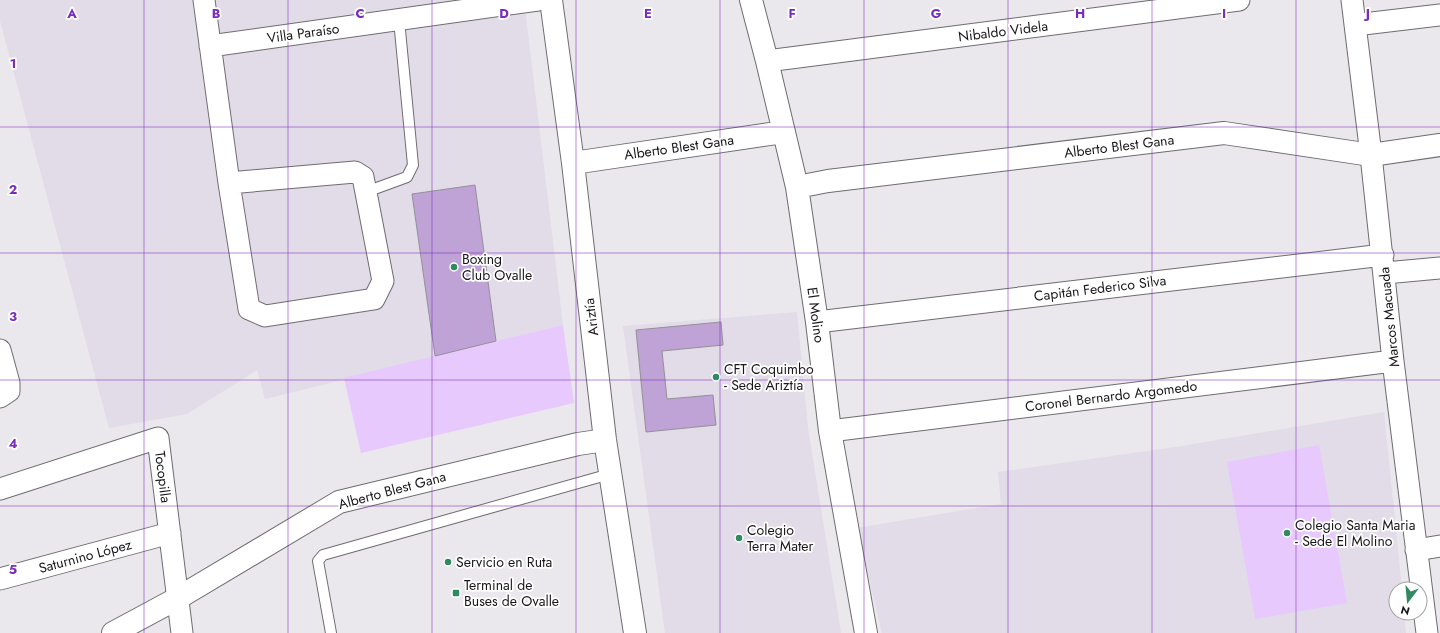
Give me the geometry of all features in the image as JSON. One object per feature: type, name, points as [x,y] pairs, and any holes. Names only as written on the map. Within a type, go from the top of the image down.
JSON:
[{"type":"street","points":[[204,0],[229,183],[249,309],[265,316],[374,299],[383,281],[363,177],[355,172],[229,183]]},
{"type":"street","name":"Villa Paraíso","points":[[210,46],[538,0]]},
{"type":"street","name":"Ariztía","points":[[551,0],[573,163],[605,440],[635,633]]},
{"type":"street","name":"El Molino","points":[[751,0],[797,187],[817,322],[830,431],[866,633]]},
{"type":"street","name":"Nibaldo Videla","points":[[767,62],[1240,0]]},
{"type":"street","name":"Marcos Macuada","points":[[1352,0],[1372,155],[1393,361],[1427,633]]},
{"type":"street","points":[[1355,24],[1440,15]]},
{"type":"street","name":"Alberto Blest Gana","points":[[573,163],[784,132]]},
{"type":"street","name":"Alberto Blest Gana","points":[[797,187],[828,181],[1224,133],[1372,155],[1440,145]]},
{"type":"street","name":"Capitán Federico Silva","points":[[817,322],[1384,264],[1440,268]]},
{"type":"street","points":[[0,350],[9,383],[4,394]]},
{"type":"street","name":"Coronel Bernardo Argomedo","points":[[830,431],[1393,361]]},
{"type":"street","name":"Tocopilla","points":[[0,489],[158,438],[182,633]]},
{"type":"street","name":"Alberto Blest Gana","points":[[113,633],[178,598],[338,502],[578,444],[605,440]]},
{"type":"street","name":"Saturnino López","points":[[0,579],[170,533]]},
{"type":"street","points":[[1416,550],[1440,546]]},
{"type":"lane","points":[[366,192],[407,177],[413,165],[399,20]]},
{"type":"lane","points":[[331,633],[318,561],[323,555],[610,474]]},
{"type":"shaded area","points":[[0,0],[524,0],[563,325],[265,399],[257,370],[187,414],[109,428],[0,21]]},
{"type":"shaded area","name":"Colegio Terra Mater","points":[[797,312],[808,428],[841,633],[665,633],[623,326]]},
{"type":"shaded area","points":[[563,325],[574,403],[361,453],[344,378]]},
{"type":"shaded area","name":"Colegio Santa Maria - Sede El Molino","points":[[1384,412],[1401,581],[1388,581],[1388,621],[1405,621],[1406,633],[882,633],[857,528],[1001,504],[998,472],[1176,447]]},
{"type":"shaded area","name":"Colegio Santa Maria - Sede El Molino","points":[[1319,445],[1347,603],[1255,619],[1227,462]]},
{"type":"building","name":"Boxing Club Ovalle","points":[[475,185],[496,341],[435,356],[412,194]]},
{"type":"building","points":[[721,322],[723,345],[662,351],[667,399],[713,395],[716,425],[646,432],[636,330]]},
{"type":"place","name":"Boxing Club Ovalle","points":[[454,267]]},
{"type":"place","name":"CFT Coquimbo - Sede Ariztía","points":[[716,377]]},
{"type":"place","name":"Colegio Santa Maria - Sede El Molino","points":[[1287,533]]},
{"type":"place","name":"Colegio Terra Mater","points":[[739,538]]},
{"type":"place","name":"Servicio en Ruta","points":[[448,562]]},
{"type":"place","name":"Terminal de Buses de Ovalle","points":[[456,593]]}]
